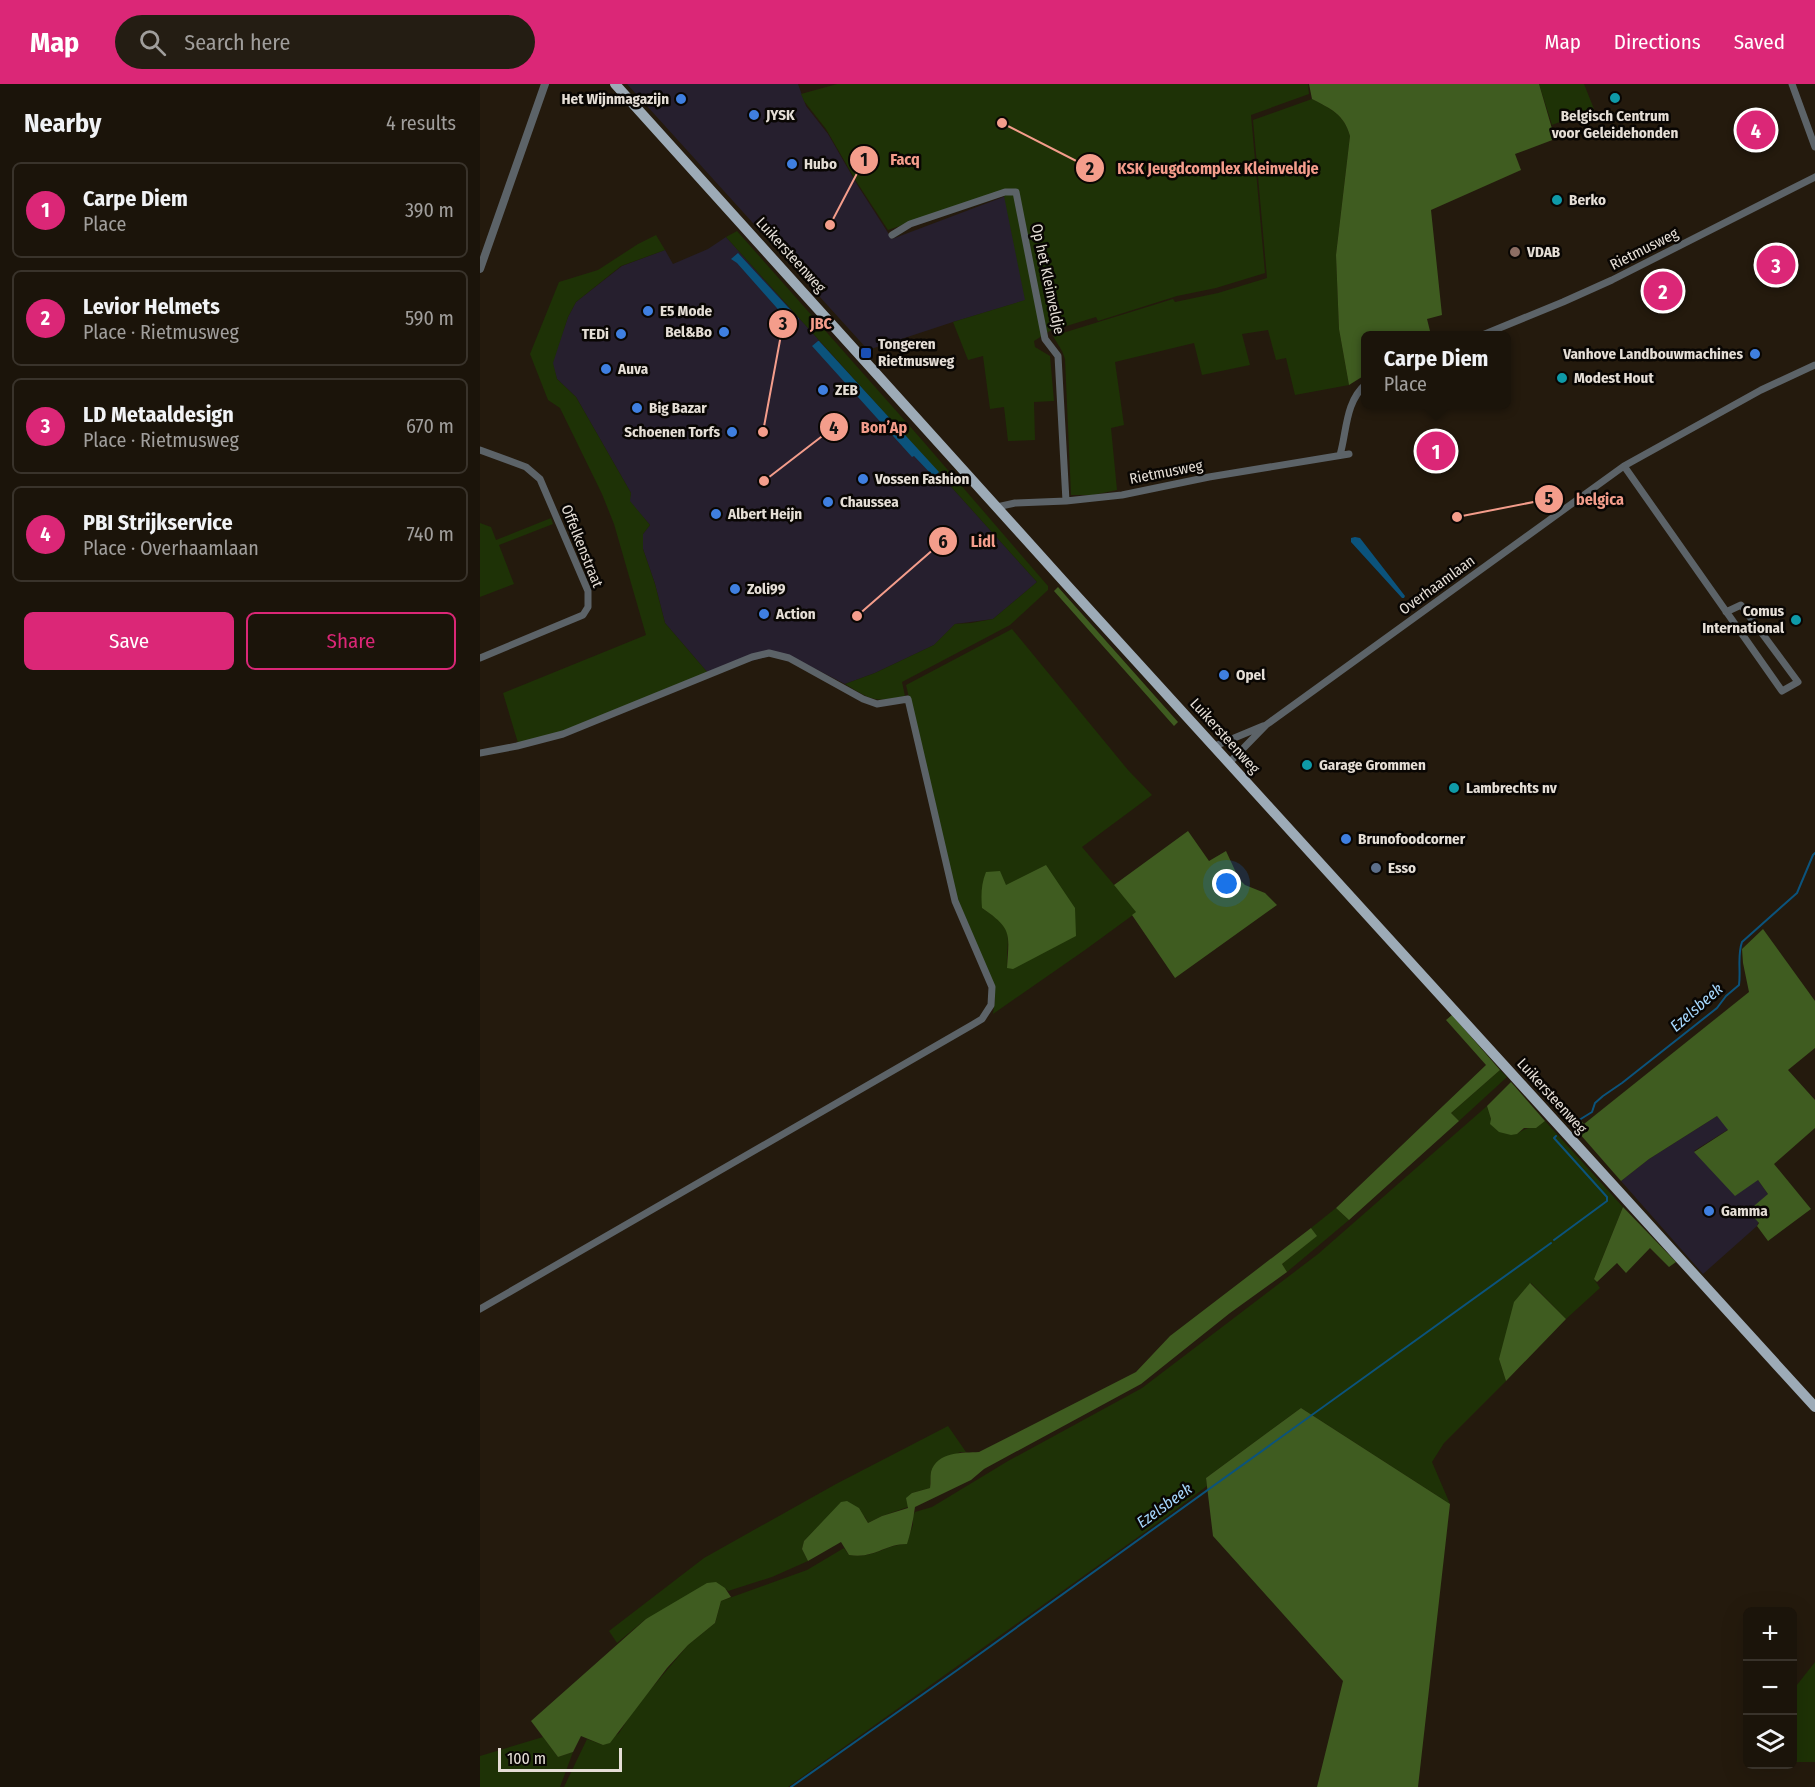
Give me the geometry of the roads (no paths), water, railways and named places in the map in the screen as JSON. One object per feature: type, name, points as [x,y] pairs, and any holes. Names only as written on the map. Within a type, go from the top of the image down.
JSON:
[{"type":"main road","name":"Luikersteenweg","points":[[615,84],[1815,1407]]},
{"type":"street","points":[[480,269],[545,84]]},
{"type":"street","points":[[1792,84],[1815,147]]},
{"type":"street","name":"Rietmusweg","points":[[1492,331],[1612,280],[1815,177]]},
{"type":"street","name":"Op het Kleinveldje","points":[[892,235],[910,224],[1005,192],[1016,192],[1045,339],[1058,356],[1066,501]]},
{"type":"street","name":"Overhaamlaan","points":[[1229,762],[1266,725],[1624,466],[1761,390],[1815,365]]},
{"type":"street","points":[[1340,455],[1349,410],[1361,389]]},
{"type":"street","name":"Offelkenstraat","points":[[480,450],[526,467],[540,479],[588,591],[588,607],[583,615],[480,658]]},
{"type":"street","name":"Rietmusweg","points":[[997,507],[1015,503],[1066,501],[1122,495],[1209,477],[1349,454]]},
{"type":"street","points":[[1624,466],[1726,612],[1782,691],[1798,682],[1741,605],[1726,612]]},
{"type":"street","points":[[480,1309],[982,1019],[991,1005],[992,987],[955,901],[908,699],[877,704],[863,699],[789,658],[769,653],[752,657],[563,734],[481,753]]},
{"type":"street","name":"Overhaamlaan","points":[[1215,746],[1266,725]]},
{"type":"water","points":[[738,253],[799,319],[792,325],[731,259]]},
{"type":"water","points":[[818,341],[939,472],[934,477],[914,456],[912,457],[812,346]]},
{"type":"water","points":[[1351,538],[1360,538],[1405,596],[1404,598],[1351,542]]},
{"type":"waterway","name":"Ezelsbeek","points":[[1571,1125],[1592,1112],[1595,1103],[1603,1096],[1717,1008],[1739,985],[1742,942],[1797,893],[1815,853]]},
{"type":"waterway","name":"Ezelsbeek","points":[[1554,1240],[1607,1201],[1607,1197],[1554,1138],[1556,1136]]},
{"type":"waterway","name":"Ezelsbeek","points":[[791,1787],[1551,1243]]},
{"type":"place","name":"Belgisch Centrum voor Geleidehonden","points":[[1615,98]]},
{"type":"place","name":"Het Wijnmagazijn","points":[[681,99]]},
{"type":"place","name":"JYSK","points":[[754,115]]},
{"type":"place","name":"KSK Jeugdcomplex Kleinveldje","points":[[1002,123]]},
{"type":"place","name":"PBI Strijkservice","points":[[1756,130]]},
{"type":"place","name":"Hubo","points":[[792,164]]},
{"type":"place","name":"Berko","points":[[1557,200]]},
{"type":"place","name":"Facq","points":[[830,225]]},
{"type":"place","name":"VDAB","points":[[1515,252]]},
{"type":"place","name":"LD Metaaldesign","points":[[1776,265]]},
{"type":"place","name":"Levior Helmets","points":[[1663,291]]},
{"type":"place","name":"E5 Mode","points":[[648,311]]},
{"type":"place","name":"Bel&Bo","points":[[724,332]]},
{"type":"place","name":"TEDi","points":[[621,334]]},
{"type":"place","name":"Tongeren Rietmusweg","points":[[866,353]]},
{"type":"place","name":"Vanhove Landbouwmachines","points":[[1755,354]]},
{"type":"place","name":"Auva","points":[[606,369]]},
{"type":"place","name":"Modest Hout","points":[[1562,378]]},
{"type":"place","name":"ZEB","points":[[823,390]]},
{"type":"place","name":"Big Bazar","points":[[637,408]]},
{"type":"place","name":"Schoenen Torfs","points":[[732,432]]},
{"type":"place","name":"JBC","points":[[763,432]]},
{"type":"place","name":"Carpe Diem","points":[[1436,451]]},
{"type":"place","name":"Vossen Fashion","points":[[863,479]]},
{"type":"place","name":"Bon’Ap","points":[[764,481]]},
{"type":"place","name":"Chaussea","points":[[828,502]]},
{"type":"place","name":"Albert Heijn","points":[[716,514]]},
{"type":"place","name":"belgica","points":[[1457,517]]},
{"type":"place","name":"Zoli99","points":[[735,589]]},
{"type":"place","name":"Action","points":[[764,614]]},
{"type":"place","name":"Lidl","points":[[857,616]]},
{"type":"place","name":"Comus International","points":[[1796,620]]},
{"type":"place","name":"Opel","points":[[1224,675]]},
{"type":"place","name":"Garage Grommen","points":[[1307,765]]},
{"type":"place","name":"Lambrechts nv","points":[[1454,788]]},
{"type":"place","name":"Brunofoodcorner","points":[[1346,839]]},
{"type":"place","name":"Esso","points":[[1376,868]]},
{"type":"place","name":"Gamma","points":[[1709,1211]]}]
